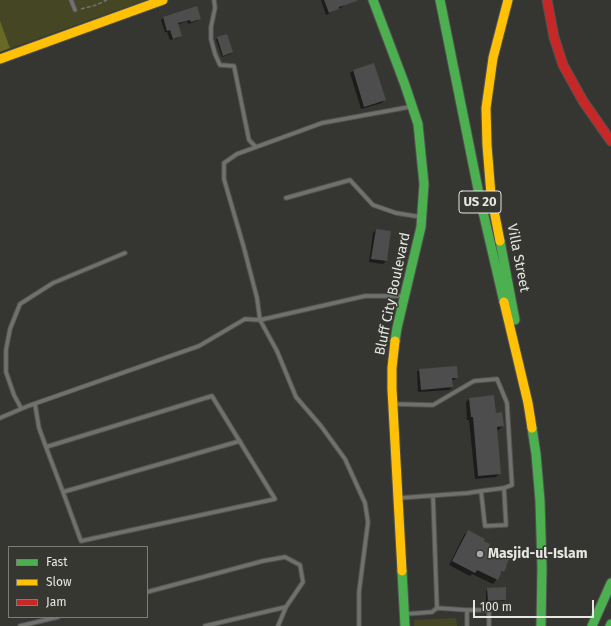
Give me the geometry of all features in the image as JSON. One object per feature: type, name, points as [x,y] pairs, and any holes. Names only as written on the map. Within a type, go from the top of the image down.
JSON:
[{"type":"main road","points":[[0,59],[163,0]]},
{"type":"main road","name":"Bluff City Boulevard","points":[[373,0],[418,124],[424,184],[421,227],[394,347],[392,368],[392,404],[405,626]]},
{"type":"main road","name":"US 20","points":[[440,0],[480,200],[528,403],[536,454],[540,500],[542,568],[541,626]]},
{"type":"main road","name":"Villa Street","points":[[508,0],[493,58],[486,108],[487,145],[491,195],[507,275],[528,403]]},
{"type":"main road","points":[[547,0],[554,37],[563,65],[582,101],[611,141]]},
{"type":"main road","points":[[592,626],[611,583]]},
{"type":"lane","points":[[71,0],[75,10]]},
{"type":"lane","points":[[214,0],[215,8],[211,27],[211,39],[215,54],[220,65],[234,66],[249,140],[256,147]]},
{"type":"lane","points":[[359,626],[359,592],[368,522],[365,503],[345,459],[322,426],[296,397],[277,351],[260,320],[257,298],[224,179],[224,163],[237,154],[322,123],[412,106]]},
{"type":"lane","points":[[286,198],[350,180],[373,205],[396,213],[422,218]]},
{"type":"lane","points":[[21,408],[14,395],[6,372],[6,350],[10,329],[20,304],[54,283],[125,253]]},
{"type":"lane","points":[[0,418],[21,408],[199,346],[245,319],[260,320],[365,296],[405,296]]},
{"type":"lane","points":[[392,404],[433,404],[474,381],[497,380],[507,403],[512,485],[481,492],[397,498]]},
{"type":"lane","points":[[35,404],[39,428],[46,447],[81,540],[275,499],[212,396],[46,447]]},
{"type":"lane","points":[[63,492],[240,441]]},
{"type":"lane","points":[[481,492],[485,526],[506,526],[504,488]]},
{"type":"lane","points":[[433,496],[437,608]]},
{"type":"lane","points":[[148,592],[263,561],[285,557],[300,565],[303,582],[286,607],[278,626]]},
{"type":"lane","points":[[205,626],[286,607]]},
{"type":"lane","points":[[404,614],[432,612],[437,608],[489,610],[489,626]]},
{"type":"lane","points":[[467,610],[468,626]]},
{"type":"lane","points":[[20,626],[54,618]]},
{"type":"path","points":[[75,10],[96,5],[107,0]]},
{"type":"green space","points":[[0,0],[146,0],[0,52]]},
{"type":"green space","points":[[456,618],[457,626],[414,626],[414,620]]},
{"type":"shaded area","points":[[0,21],[10,48],[0,52]]},
{"type":"building","points":[[324,0],[357,1],[339,7],[339,9],[329,13]]},
{"type":"building","points":[[197,6],[201,19],[191,22],[190,20],[178,23],[182,36],[173,39],[170,30],[167,31],[163,17]]},
{"type":"building","points":[[227,34],[233,52],[223,56],[217,37]]},
{"type":"building","points":[[374,63],[386,100],[364,107],[353,70]]},
{"type":"building","points":[[376,229],[391,231],[387,261],[371,259]]},
{"type":"building","points":[[457,366],[458,378],[452,378],[453,387],[421,390],[419,369]]},
{"type":"building","points":[[494,395],[496,413],[502,412],[504,426],[497,427],[501,474],[478,476],[473,417],[471,417],[469,398]]},
{"type":"building","name":"Masjid-ul-Islam","points":[[468,530],[485,539],[484,541],[490,544],[489,546],[510,558],[504,572],[502,571],[498,580],[477,570],[475,573],[452,561]]},
{"type":"building","points":[[506,587],[506,600],[488,601],[487,588]]},
{"type":"traffic: fast","points":[[373,0],[418,124],[424,184],[421,227],[395,341]]},
{"type":"traffic: fast","points":[[440,0],[480,199],[504,302]]},
{"type":"traffic: fast","points":[[500,241],[515,320]]},
{"type":"traffic: fast","points":[[532,428],[540,501],[542,568],[541,626]]},
{"type":"traffic: fast","points":[[402,571],[405,626]]},
{"type":"traffic: fast","points":[[592,626],[611,583]]},
{"type":"traffic: slow","points":[[0,59],[163,0]]},
{"type":"traffic: slow","points":[[500,241],[491,195],[486,108],[493,58],[508,0]]},
{"type":"traffic: slow","points":[[504,302],[528,403],[532,428]]},
{"type":"traffic: slow","points":[[395,341],[392,368],[392,389],[402,571]]},
{"type":"traffic: jam","points":[[547,0],[554,37],[563,65],[583,101],[611,141]]},
{"type":"place","name":"Masjid-ul-Islam","points":[[480,554]]}]
